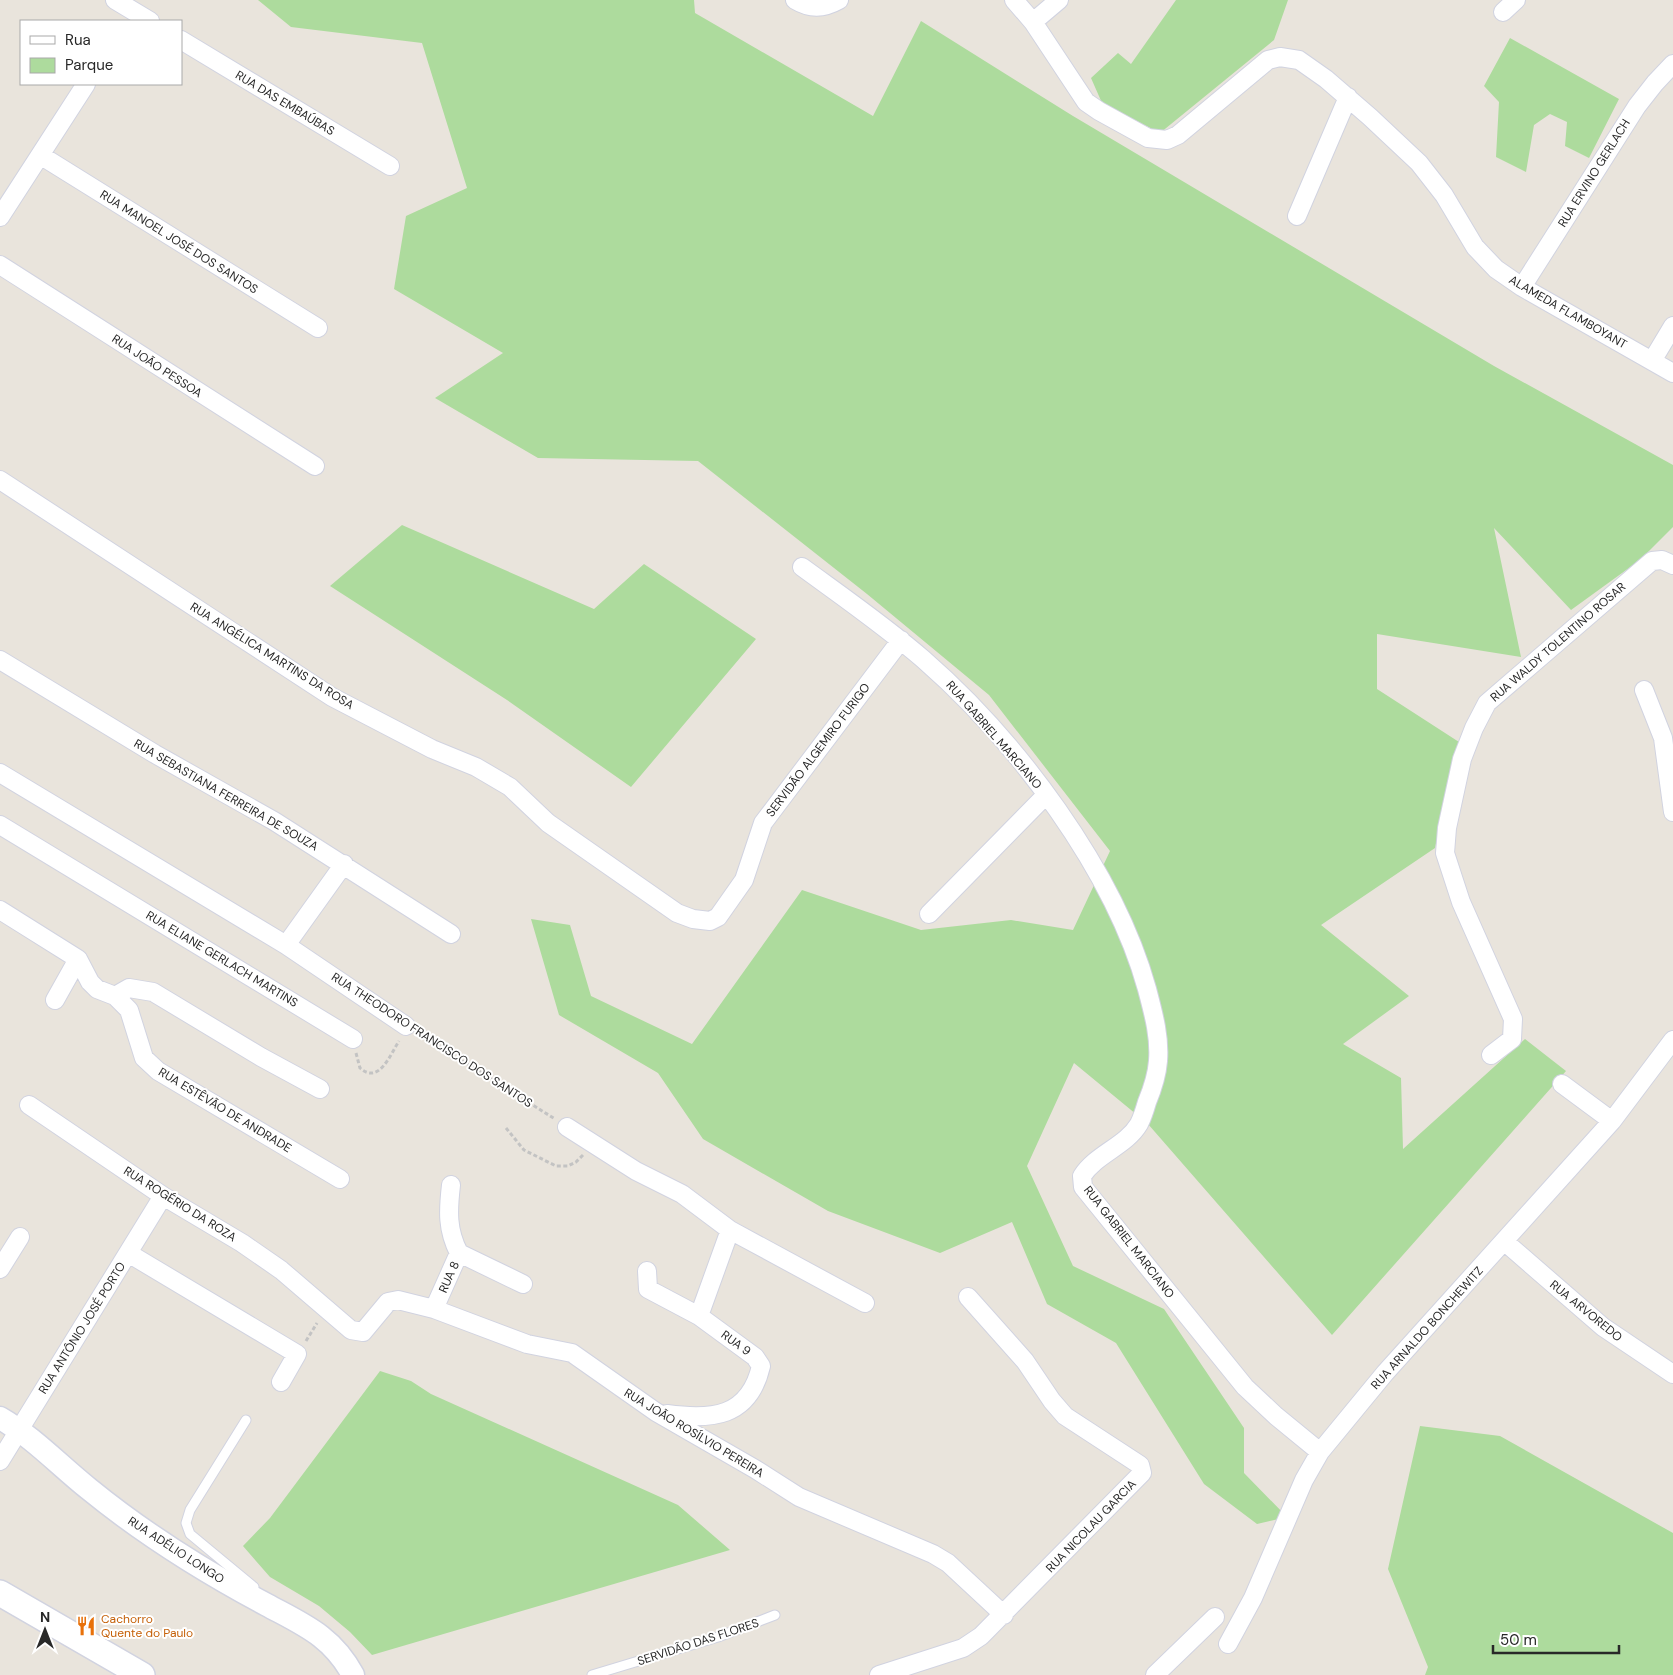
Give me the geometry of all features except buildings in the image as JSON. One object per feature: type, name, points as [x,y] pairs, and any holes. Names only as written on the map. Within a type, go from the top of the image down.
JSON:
[{"type":"main road","points":[[0,1594],[139,1674]]},
{"type":"street","points":[[115,0],[130,16],[146,20]]},
{"type":"street","points":[[795,0],[808,8],[830,5],[839,0]]},
{"type":"street","name":"ALAMEDA FLAMBOYANT","points":[[1014,0],[1033,22],[1086,102],[1136,133],[1158,141],[1167,140],[1178,135],[1268,60],[1280,56],[1299,60],[1348,97],[1419,163],[1444,195],[1474,247],[1496,269],[1522,287],[1673,373]]},
{"type":"street","points":[[1033,22],[1059,0]]},
{"type":"street","name":"RUA DAS EMBAÚBAS","points":[[182,41],[390,166]]},
{"type":"street","name":"RUA ERVINO GERLACH","points":[[1522,287],[1637,106],[1654,83],[1673,64]]},
{"type":"street","points":[[0,217],[85,85]]},
{"type":"street","points":[[1297,216],[1348,97]]},
{"type":"street","name":"RUA MANOEL JOSÉ DOS SANTOS","points":[[40,156],[318,328]]},
{"type":"street","name":"RUA JOÃO PESSOA","points":[[0,265],[315,466]]},
{"type":"street","points":[[1652,361],[1673,326]]},
{"type":"street","name":"RUA ANGÉLICA MARTINS DA ROSA","points":[[0,480],[332,697],[432,749],[476,767],[510,787],[548,823],[677,912],[693,919],[710,921],[718,917]]},
{"type":"street","name":"RUA WALDY TOLENTINO ROSAR","points":[[1491,1055],[1512,1039],[1513,1019],[1461,902],[1445,853],[1447,828],[1462,759],[1474,728],[1487,704],[1652,561],[1662,560],[1673,565]]},
{"type":"street","name":"RUA GABRIEL MARCIANO","points":[[802,568],[901,640],[967,701],[1024,766],[1099,872],[1139,958],[1156,1022],[1158,1061],[1148,1101],[1138,1125],[1116,1146],[1088,1166],[1082,1176],[1083,1187],[1245,1387],[1276,1416],[1320,1452]]},
{"type":"street","name":"SERVIDÃO ALGEMIRO FURIGO","points":[[718,917],[744,880],[763,823],[901,640]]},
{"type":"street","name":"RUA SEBASTIANA FERREIRA DE SOUZA","points":[[0,660],[155,754],[274,820],[451,934]]},
{"type":"street","points":[[1644,690],[1668,741],[1673,812]]},
{"type":"street","name":"RUA THEODORO FRANCISCO DOS SANTOS","points":[[0,772],[286,945],[406,1026]]},
{"type":"street","points":[[928,914],[1046,795]]},
{"type":"street","name":"RUA ELIANE GERLACH MARTINS","points":[[0,825],[353,1038]]},
{"type":"street","points":[[286,945],[344,864]]},
{"type":"street","points":[[0,910],[78,958],[55,1000]]},
{"type":"street","name":"RUA ESTÊVÃO DE ANDRADE","points":[[78,958],[84,973],[97,990],[115,996],[129,1010],[144,1058],[158,1071],[340,1179]]},
{"type":"street","points":[[115,996],[129,988],[153,992],[261,1057],[320,1089]]},
{"type":"street","name":"RUA ARNALDO BONCHEWITZ","points":[[1228,1644],[1253,1598],[1304,1480],[1320,1452],[1385,1373],[1612,1121],[1673,1040]]},
{"type":"street","points":[[1562,1084],[1612,1121]]},
{"type":"street","name":"RUA ROGÉRIO DA ROZA","points":[[28,1105],[163,1196],[242,1242],[281,1270],[327,1308]]},
{"type":"street","points":[[567,1127],[636,1172],[682,1194],[730,1230],[865,1303]]},
{"type":"street","name":"RUA 8","points":[[434,1310],[459,1253],[451,1238],[448,1222],[451,1185]]},
{"type":"street","name":"RUA ANTÔNIO JOSÉ PORTO","points":[[0,1461],[163,1196]]},
{"type":"street","points":[[699,1316],[730,1230]]},
{"type":"street","points":[[0,1269],[20,1237]]},
{"type":"street","name":"RUA ARVOREDO","points":[[1505,1242],[1603,1327],[1673,1374]]},
{"type":"street","points":[[128,1253],[297,1354],[281,1382]]},
{"type":"street","points":[[459,1253],[523,1284]]},
{"type":"street","name":"RUA 9","points":[[647,1271],[648,1289],[699,1316],[756,1357],[762,1366],[758,1382],[745,1398],[721,1415],[703,1418],[656,1412]]},
{"type":"street","name":"RUA NICOLAU GARCIA","points":[[879,1675],[963,1648],[981,1636],[1004,1615],[1142,1473],[1140,1465],[1065,1416],[1052,1401],[1025,1361],[968,1297]]},
{"type":"street","name":"RUA JOÃO ROSÍLVIO PEREIRA","points":[[327,1308],[351,1330],[364,1332],[388,1302],[398,1300],[434,1310],[527,1344],[572,1353],[656,1412],[756,1469],[799,1497],[933,1554],[948,1563],[1004,1615]]},
{"type":"street","name":"RUA ADÉLIO LONGO","points":[[0,1418],[19,1429],[114,1509],[207,1571],[328,1640],[341,1654],[353,1675]]},
{"type":"street","points":[[1155,1675],[1214,1617]]},
{"type":"lane","points":[[246,1420],[190,1510],[186,1523],[187,1528],[202,1544],[293,1619]]},
{"type":"lane","name":"SERVIDÃO DAS FLORES","points":[[592,1675],[718,1637],[775,1615]]},
{"type":"path","points":[[353,1038],[356,1042],[357,1061],[360,1068],[369,1074],[374,1074],[390,1056],[406,1026]]},
{"type":"path","name":"RUA THEODORO FRANCISCO DOS SANTOS","points":[[406,1026],[567,1127]]},
{"type":"path","points":[[506,1128],[524,1150],[556,1166],[568,1166],[576,1162],[593,1143]]},
{"type":"path","points":[[297,1354],[327,1308]]},
{"type":"green space","points":[[258,0],[694,0],[695,13],[873,116],[921,21],[1073,116],[1494,366],[1673,465],[1673,527],[1640,560],[1571,610],[1494,528],[1521,657],[1377,634],[1377,689],[1459,742],[1435,848],[1321,925],[1409,996],[1343,1044],[1401,1078],[1403,1149],[1525,1039],[1566,1071],[1332,1335],[1148,1124],[1074,1063],[1027,1166],[1073,1266],[1164,1309],[1244,1428],[1244,1473],[1287,1517],[1257,1524],[1204,1484],[1116,1343],[1047,1304],[1012,1222],[940,1253],[828,1211],[703,1139],[658,1073],[559,1015],[531,919],[570,925],[591,996],[692,1044],[802,890],[921,930],[1011,920],[1073,930],[1110,851],[989,695],[867,594],[698,461],[538,458],[435,398],[503,353],[394,289],[406,216],[467,188],[422,43],[291,27]]},
{"type":"green space","points":[[1176,0],[1288,0],[1274,40],[1160,133],[1102,103],[1091,78],[1118,53],[1131,64]]},
{"type":"green space","points":[[1510,38],[1619,99],[1589,158],[1565,146],[1567,122],[1550,114],[1534,125],[1526,172],[1496,157],[1499,102],[1484,86]]},
{"type":"green space","points":[[402,525],[594,609],[644,564],[756,639],[631,787],[507,700],[330,586]]},
{"type":"green space","points":[[380,1371],[411,1381],[431,1394],[678,1505],[730,1550],[372,1655],[350,1632],[319,1606],[270,1577],[243,1546],[270,1518]]},
{"type":"green space","points":[[1420,1426],[1500,1436],[1673,1533],[1673,1675],[1425,1675],[1428,1667],[1388,1569]]},
{"type":"place","name":"Cachorro Quente do Paulo","points":[[86,1626]]}]
